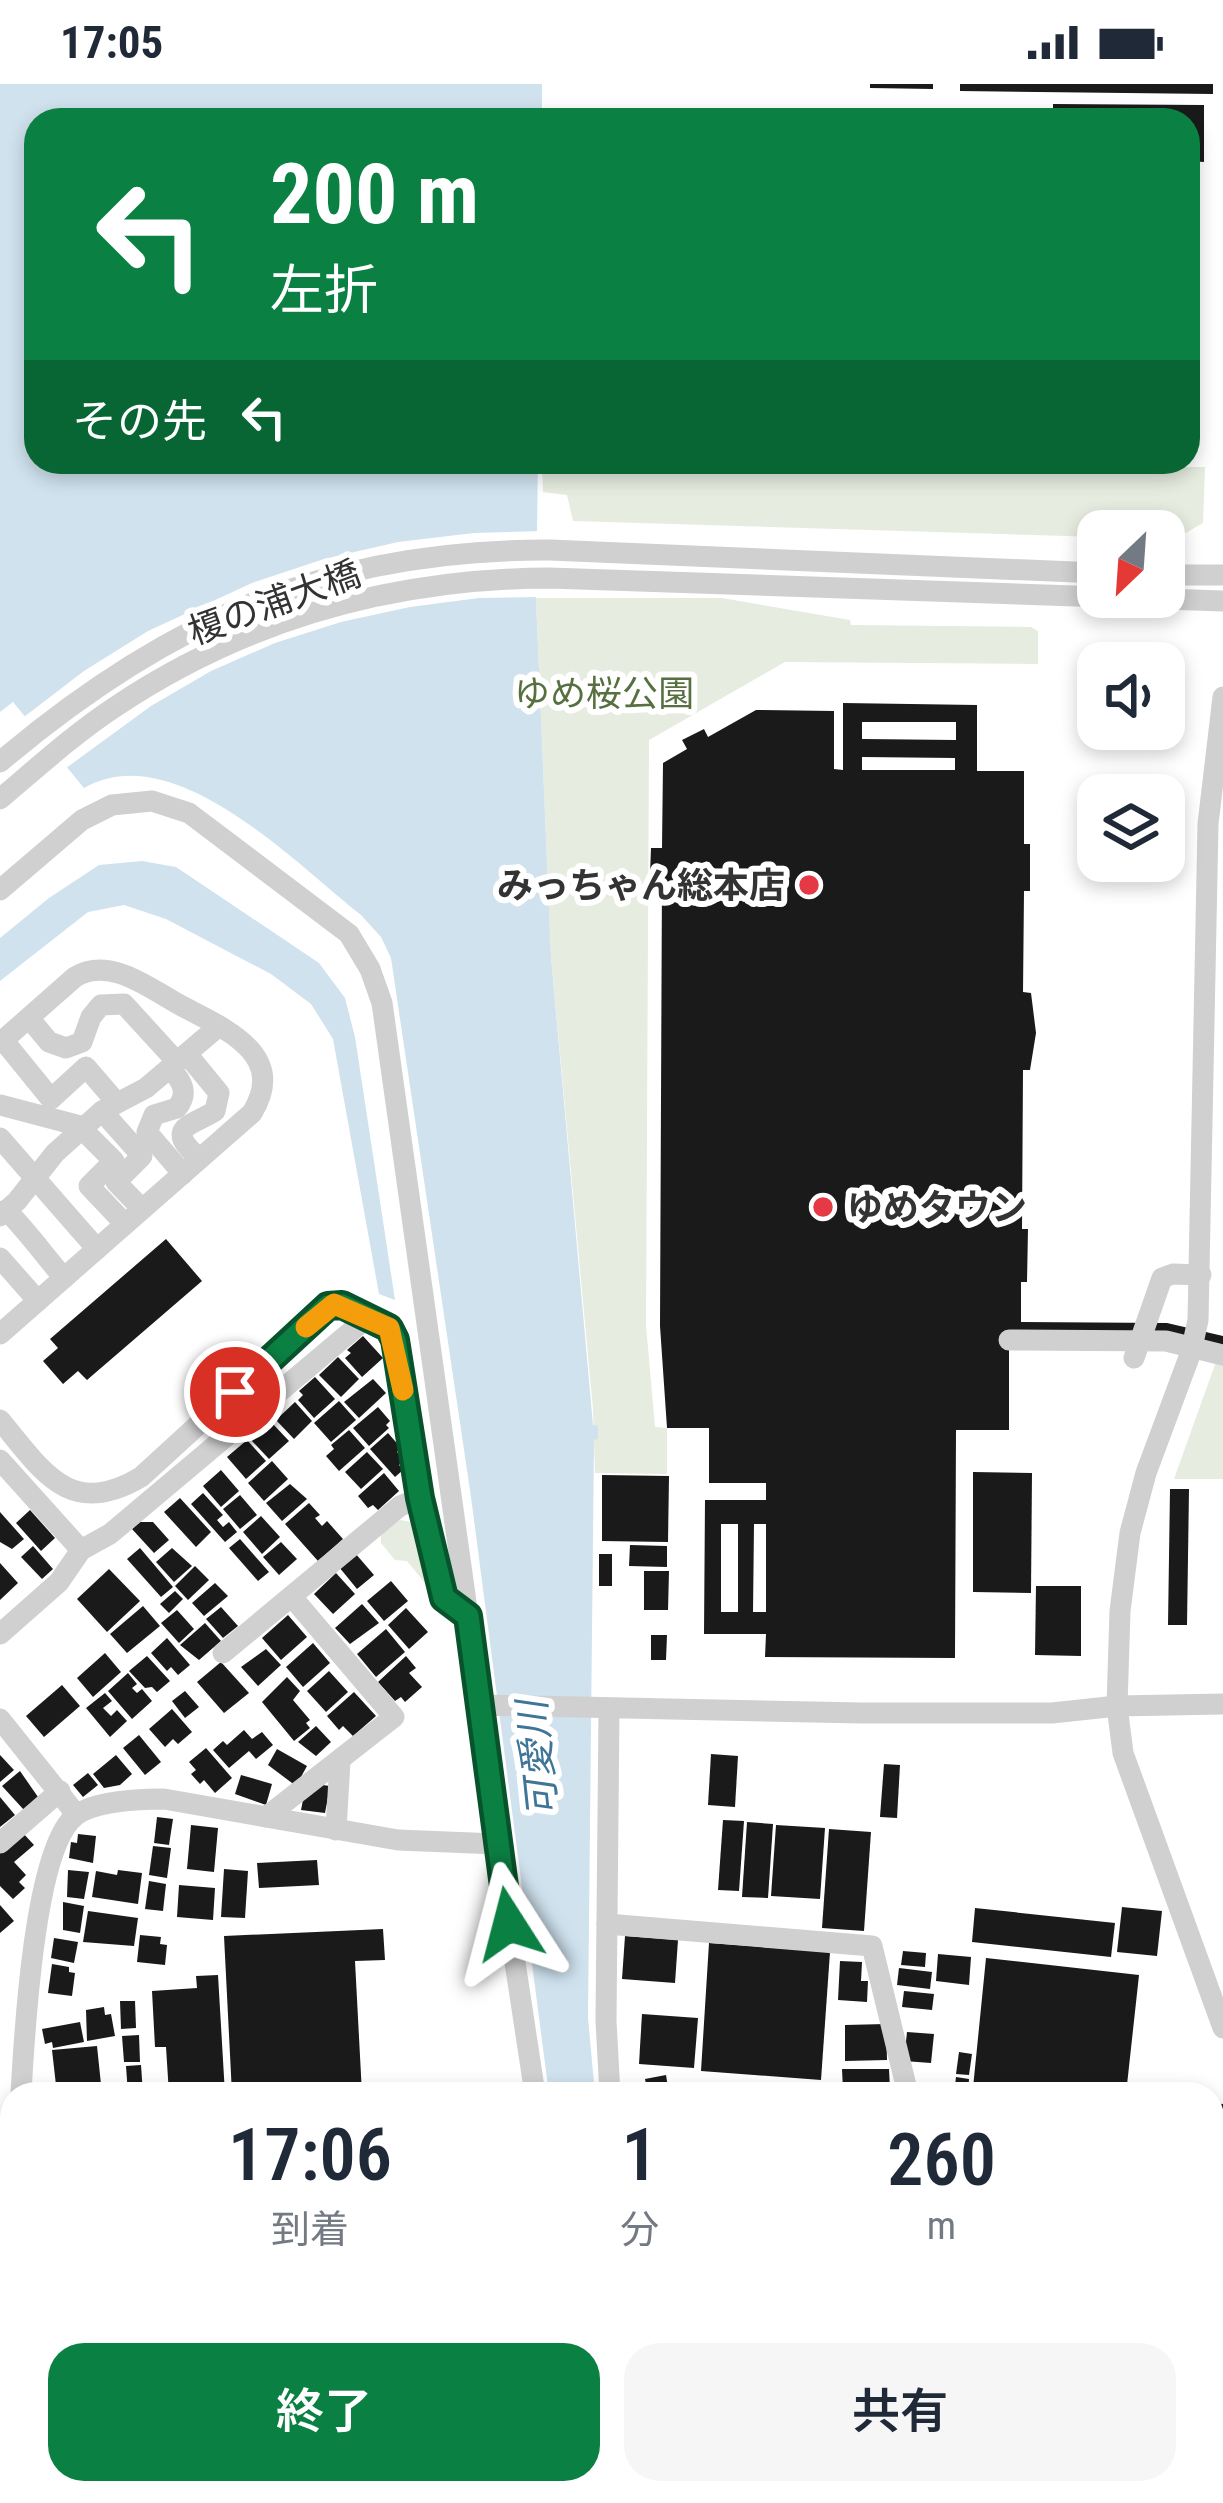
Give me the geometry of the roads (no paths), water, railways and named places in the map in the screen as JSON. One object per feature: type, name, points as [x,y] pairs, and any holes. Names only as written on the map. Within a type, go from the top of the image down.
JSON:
[{"type":"street","name":"榎の浦大橋","points":[[0,762],[94,686],[158,647],[276,593],[402,560],[550,550],[1077,571]]},
{"type":"street","points":[[1185,575],[1223,575]]},
{"type":"street","name":"榎の浦大橋","points":[[0,799],[111,710],[172,671],[286,620],[406,589],[549,578],[1223,601]]},
{"type":"street","points":[[1223,697],[1201,1275],[1191,1352],[1130,1533],[1120,1611],[1117,1706],[1124,1753],[1223,2028]]},
{"type":"street","points":[[0,890],[82,820],[112,805],[152,801],[189,813],[349,934],[370,969],[382,1003],[468,1616],[486,1706],[496,1844],[533,2082]]},
{"type":"street","points":[[5,1321],[38,1301],[134,1217],[251,1113],[262,1091],[260,1067],[230,1028],[110,970],[85,971],[1,1041],[51,1099],[86,1067],[142,1156],[116,1183],[134,1217]]},
{"type":"street","points":[[29,1018],[49,1042],[66,1048],[82,1042],[95,1010],[117,1002],[131,1009],[178,1062],[219,1093],[215,1111],[188,1123],[183,1133],[191,1166]]},
{"type":"street","points":[[64,1278],[36,1240],[3,1213],[83,1129],[110,1107],[146,1088],[219,1026]]},
{"type":"street","points":[[178,1062],[183,1097],[177,1108],[154,1115],[147,1132],[191,1166]]},
{"type":"street","points":[[0,1105],[83,1129],[115,1161],[89,1186],[134,1217]]},
{"type":"street","points":[[0,1138],[97,1249]]},
{"type":"street","points":[[0,1258],[38,1301]]},
{"type":"street","points":[[1134,1358],[1162,1278],[1201,1275]]},
{"type":"street","points":[[0,1420],[50,1477],[70,1490],[97,1495],[116,1492],[141,1477],[328,1306],[342,1305],[389,1328],[395,1340],[420,1498],[444,1598],[468,1616]]},
{"type":"street","points":[[0,1634],[59,1582],[81,1550],[110,1534],[367,1318]]},
{"type":"street","points":[[1223,1342],[1167,1329],[1009,1334],[1166,1341],[1223,1355]]},
{"type":"street","points":[[0,1460],[81,1550]]},
{"type":"street","points":[[224,1653],[400,1506],[420,1498]]},
{"type":"street","points":[[266,1817],[394,1717],[292,1597]]},
{"type":"street","points":[[486,1706],[1052,1713],[1223,1704]]},
{"type":"street","points":[[602,1711],[609,2082]]},
{"type":"street","points":[[0,1719],[76,1814]]},
{"type":"street","points":[[336,1830],[340,1761]]},
{"type":"street","points":[[0,1843],[60,1791]]},
{"type":"street","points":[[19,2082],[12,2047],[49,1872],[59,1837],[76,1814],[130,1799],[204,1804],[433,1844],[496,1844]]},
{"type":"street","points":[[607,1924],[872,1946],[905,2082]]},
{"type":"water","name":"可愛川","points":[[0,84],[542,84],[542,108],[24,108],[24,474],[538,474],[536,598],[551,957],[593,1425],[598,1426],[594,1440],[588,2018],[594,2082],[547,2082],[471,1497],[391,958],[381,937],[361,915],[231,812],[193,791],[155,778],[119,776],[84,788],[13,702],[0,712]]},
{"type":"water","points":[[142,861],[176,867],[319,963],[345,998],[395,1300],[379,1294],[333,1039],[311,1004],[271,974],[166,919],[124,905],[88,912],[0,981],[0,938],[99,865]]},
{"type":"place","name":"みっちゃん総本店","points":[[809,885]]},
{"type":"place","name":"ゆめタウン","points":[[823,1207]]},
{"type":"park label","name":"ゆめ桜公園","points":[[604,693]]}]
